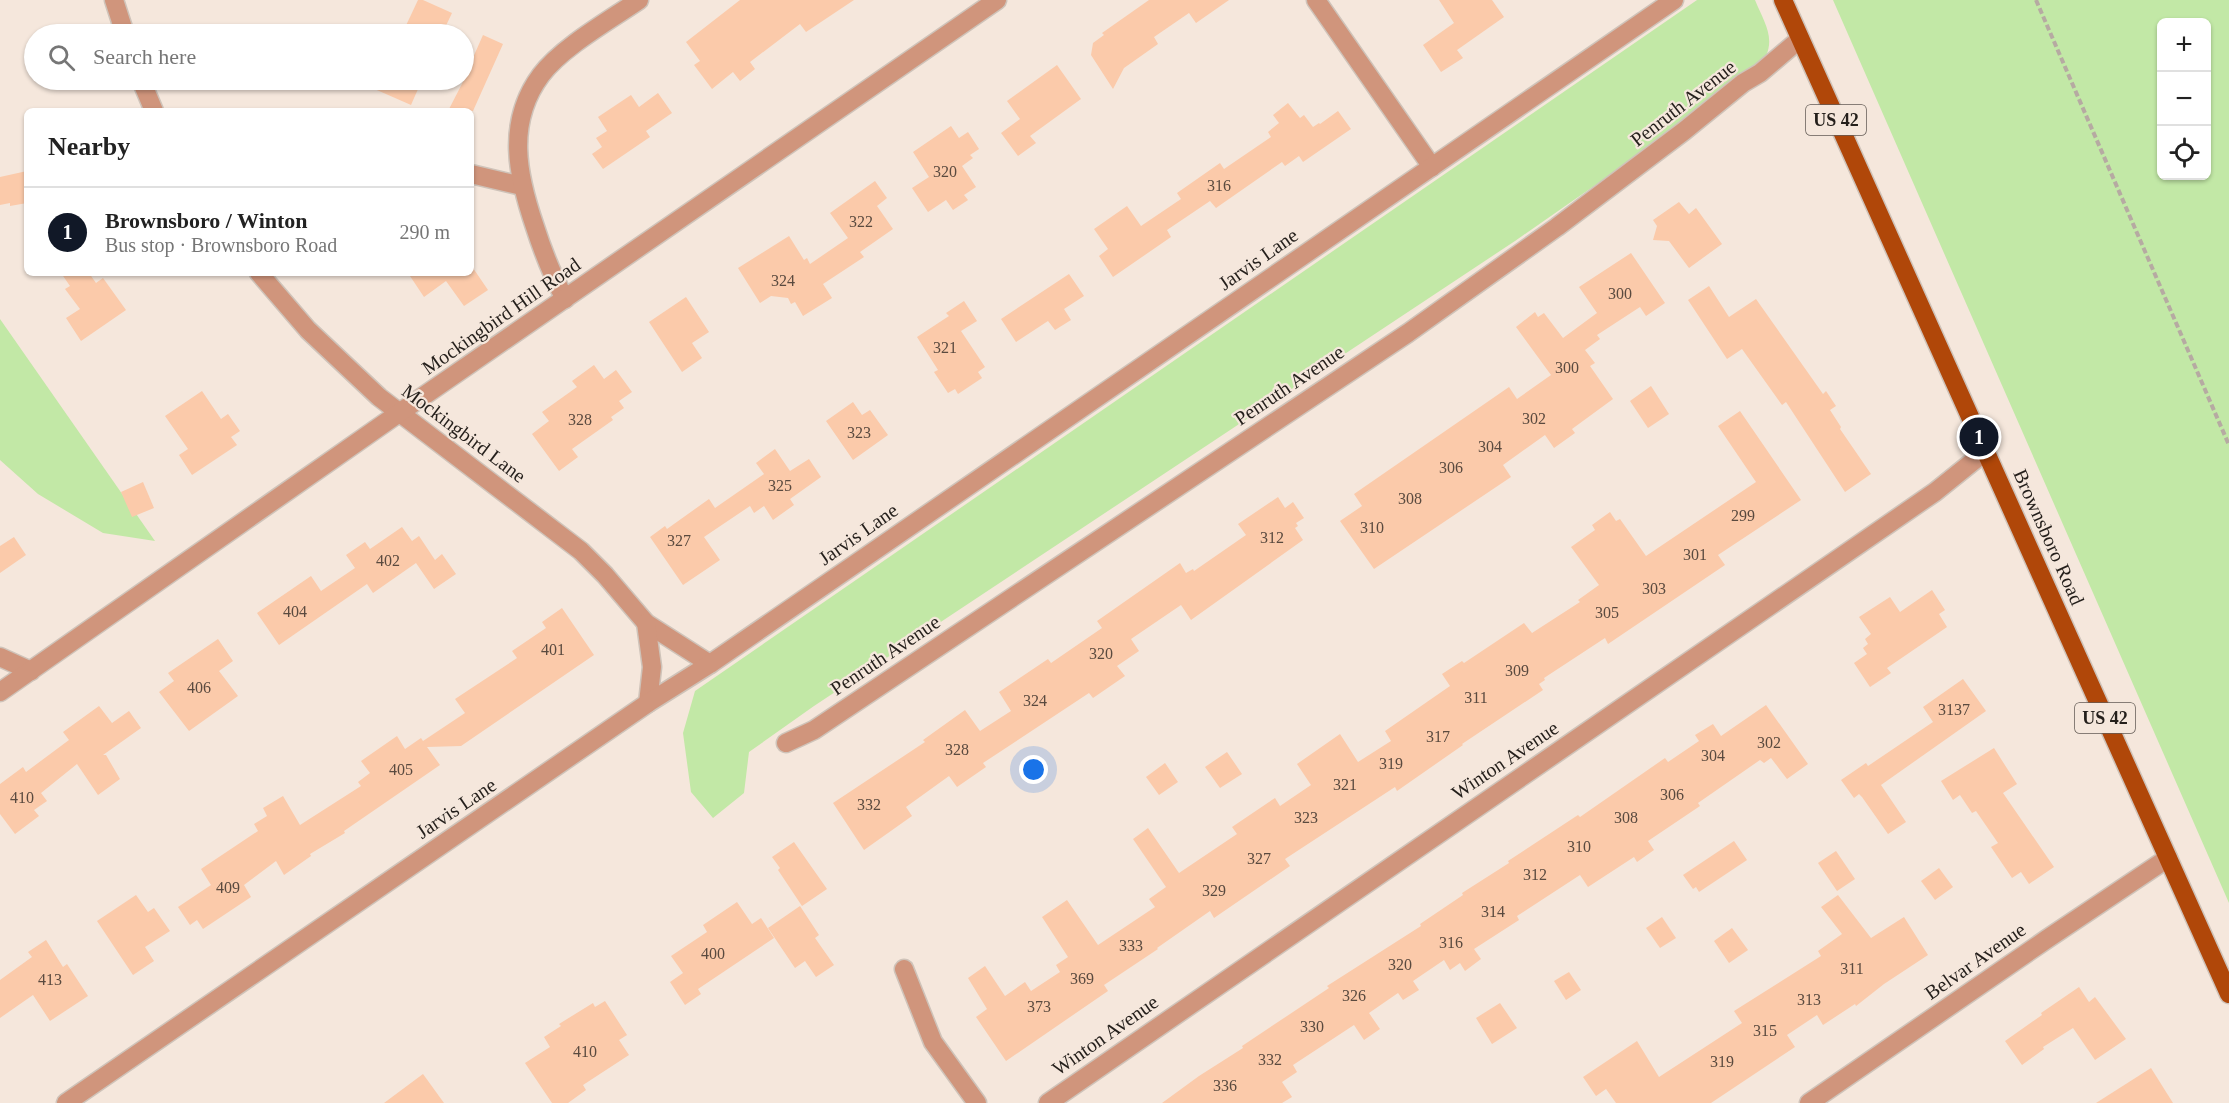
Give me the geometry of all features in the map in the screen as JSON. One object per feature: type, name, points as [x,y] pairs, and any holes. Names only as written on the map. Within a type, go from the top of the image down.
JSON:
[{"type":"main road","name":"Brownsboro Road","points":[[1783,0],[2229,994]]},
{"type":"street","points":[[114,0],[122,24]]},
{"type":"street","points":[[565,299],[550,272],[522,186],[518,161],[519,126],[528,96],[542,73],[559,56],[639,0]]},
{"type":"street","name":"Mockingbird Hill Road","points":[[0,692],[399,412],[997,0]]},
{"type":"street","points":[[1316,0],[1432,167]]},
{"type":"street","name":"Jarvis Lane","points":[[66,1103],[648,703],[710,664],[1674,0]]},
{"type":"street","name":"Penruth Avenue","points":[[786,743],[814,730],[1408,333],[1557,228],[1800,39]]},
{"type":"street","points":[[145,90],[153,108]]},
{"type":"street","points":[[474,175],[522,186]]},
{"type":"street","name":"Mockingbird Lane","points":[[262,276],[308,330],[379,397],[581,551],[646,623],[710,664]]},
{"type":"street","name":"Winton Avenue","points":[[1048,1103],[1935,492],[1986,451]]},
{"type":"street","points":[[646,623],[652,667],[648,703]]},
{"type":"street","points":[[0,657],[31,671]]},
{"type":"street","name":"Belvar Avenue","points":[[1809,1103],[2168,858]]},
{"type":"street","points":[[904,969],[933,1042],[977,1103]]},
{"type":"path","points":[[2036,0],[2229,445]]},
{"type":"green space","points":[[1697,0],[1755,0],[1769,35],[1766,56],[1650,147],[1515,241],[814,706],[749,752],[744,793],[713,818],[691,792],[683,733],[695,691]]},
{"type":"green space","points":[[1833,0],[2229,0],[2229,903]]},
{"type":"green space","points":[[0,319],[155,541],[103,533],[38,494],[0,460]]},
{"type":"building","points":[[418,0],[452,13],[447,24],[407,24]]},
{"type":"building","points":[[740,0],[854,0],[806,32],[800,24],[750,62],[755,69],[740,81],[733,72],[712,89],[694,65],[700,61],[686,42]]},
{"type":"building","points":[[1149,0],[1229,0],[1196,23],[1189,13],[1154,37],[1158,44],[1124,68],[1113,89],[1091,55],[1093,43],[1104,35],[1102,33]]},
{"type":"building","points":[[1439,0],[1492,0],[1504,17],[1457,50],[1463,58],[1441,72],[1423,45],[1454,23]]},
{"type":"building","points":[[483,35],[503,44],[474,109],[450,108],[459,90],[474,90],[474,55]]},
{"type":"building","points":[[1057,65],[1081,99],[1030,136],[1036,143],[1018,156],[1001,133],[1020,119],[1007,101]]},
{"type":"building","points":[[377,90],[418,90],[411,105]]},
{"type":"building","points":[[658,93],[672,113],[646,131],[650,137],[603,169],[592,154],[602,147],[596,138],[607,131],[598,117],[631,95],[639,107]]},
{"type":"building","points":[[1288,103],[1300,118],[1304,115],[1313,127],[1338,111],[1351,129],[1303,162],[1299,156],[1285,166],[1282,162],[1216,208],[1210,201],[1167,230],[1171,237],[1113,277],[1099,256],[1108,249],[1094,229],[1127,206],[1141,226],[1181,199],[1177,193],[1220,163],[1224,169],[1271,137],[1268,132],[1279,123],[1273,115]]},
{"type":"building","points":[[951,126],[959,138],[968,132],[979,149],[970,155],[973,158],[962,166],[976,187],[964,195],[968,200],[953,210],[946,200],[928,212],[912,188],[929,177],[913,152]]},
{"type":"building","points":[[24,172],[24,204],[0,205],[0,177]]},
{"type":"building","points":[[875,181],[887,198],[877,206],[893,229],[860,252],[864,257],[823,284],[832,298],[803,316],[795,302],[791,304],[788,298],[771,296],[760,303],[738,268],[789,236],[804,260],[807,258],[810,264],[848,238],[830,213]]},
{"type":"building","points":[[1679,202],[1689,214],[1696,208],[1722,244],[1689,268],[1669,241],[1653,240],[1657,226],[1653,220]]},
{"type":"building","points":[[1631,253],[1665,303],[1646,316],[1640,307],[1597,335],[1600,339],[1585,350],[1595,363],[1590,366],[1613,399],[1572,429],[1575,433],[1554,448],[1545,435],[1503,465],[1511,477],[1374,569],[1340,521],[1362,506],[1354,494],[1509,387],[1517,399],[1551,375],[1516,327],[1535,312],[1538,317],[1544,313],[1563,338],[1597,313],[1579,287]]},
{"type":"building","points":[[474,269],[488,290],[464,306],[446,281],[424,297],[410,276],[474,276]]},
{"type":"building","points":[[1069,274],[1084,296],[1064,309],[1071,320],[1055,330],[1048,321],[1016,342],[1001,319]]},
{"type":"building","points":[[63,276],[91,276],[96,283],[103,278],[126,310],[81,341],[66,318],[80,309],[65,289],[70,286]]},
{"type":"building","points":[[1709,286],[1729,317],[1756,299],[1823,394],[1826,391],[1836,406],[1830,410],[1841,427],[1840,429],[1871,474],[1845,492],[1786,402],[1782,405],[1742,349],[1727,359],[1688,300]]},
{"type":"building","points":[[686,297],[709,332],[692,343],[702,358],[682,372],[649,322]]},
{"type":"building","points":[[964,301],[977,321],[961,331],[985,367],[978,372],[982,378],[958,394],[955,389],[948,393],[934,372],[938,370],[917,337],[949,316],[946,313]]},
{"type":"building","points":[[594,365],[604,379],[616,370],[632,392],[619,401],[624,408],[611,417],[613,420],[572,449],[578,457],[559,471],[532,434],[549,421],[542,412],[577,387],[572,381]]},
{"type":"building","points":[[1651,386],[1669,414],[1648,428],[1630,401]]},
{"type":"building","points":[[202,391],[221,419],[228,414],[240,431],[231,437],[237,445],[192,475],[179,455],[188,449],[165,416]]},
{"type":"building","points":[[853,402],[862,415],[870,410],[888,435],[853,460],[826,421]]},
{"type":"building","points":[[1740,411],[1801,500],[1718,555],[1725,565],[1608,644],[1605,638],[1544,678],[1545,680],[1539,684],[1543,690],[1397,791],[1395,787],[1285,859],[1290,866],[1214,918],[1210,911],[1104,985],[1108,991],[1006,1061],[976,1017],[987,1009],[968,978],[985,966],[1005,996],[1025,982],[1031,991],[1060,972],[1056,965],[1068,957],[1042,917],[1067,900],[1098,945],[1155,907],[1149,899],[1166,887],[1133,839],[1148,828],[1179,873],[1237,834],[1232,827],[1275,798],[1280,806],[1311,785],[1297,764],[1340,734],[1358,762],[1391,741],[1385,731],[1450,686],[1442,674],[1462,661],[1464,663],[1524,623],[1532,633],[1580,602],[1578,600],[1599,585],[1571,547],[1595,530],[1592,525],[1610,512],[1616,521],[1620,519],[1646,556],[1756,482],[1718,426]]},
{"type":"building","points":[[775,449],[790,471],[809,459],[821,477],[790,499],[794,505],[773,520],[764,506],[754,513],[750,506],[704,537],[720,560],[683,585],[650,537],[665,526],[667,529],[709,499],[715,508],[764,474],[756,463]]},
{"type":"building","points":[[143,482],[154,508],[132,517],[121,492]]},
{"type":"building","points":[[1278,497],[1285,508],[1293,502],[1304,518],[1296,523],[1298,526],[1295,528],[1303,540],[1191,620],[1181,605],[1131,639],[1139,651],[1117,666],[1125,676],[1093,698],[1089,693],[983,763],[986,767],[957,787],[949,776],[906,807],[912,816],[864,850],[833,803],[925,742],[923,740],[965,710],[980,731],[1011,711],[999,692],[1048,659],[1051,663],[1102,628],[1097,621],[1180,563],[1186,573],[1193,569],[1194,571],[1246,535],[1238,524]]},
{"type":"building","points":[[402,527],[412,541],[419,536],[435,560],[442,554],[456,574],[434,589],[416,563],[373,593],[367,584],[279,645],[257,613],[311,576],[321,591],[355,568],[346,555],[365,542],[370,549]]},
{"type":"building","points":[[14,537],[26,555],[0,573],[0,546]]},
{"type":"building","points":[[1932,590],[1945,610],[1939,614],[1947,627],[1887,668],[1891,673],[1870,687],[1854,663],[1867,654],[1863,648],[1868,644],[1865,639],[1871,634],[1859,617],[1890,597],[1900,612]]},
{"type":"building","points":[[562,608],[594,655],[461,746],[427,747],[440,765],[344,831],[345,833],[310,854],[311,856],[284,875],[276,861],[244,885],[251,897],[203,929],[197,920],[190,925],[178,907],[211,885],[201,869],[258,831],[254,824],[267,816],[263,808],[283,796],[300,825],[361,786],[358,782],[370,773],[361,761],[397,736],[405,749],[421,738],[423,741],[465,713],[455,699],[517,658],[512,651],[546,628],[542,622]]},
{"type":"building","points":[[218,639],[233,661],[219,671],[238,696],[189,731],[159,692],[174,681],[168,673]]},
{"type":"building","points":[[1963,679],[1986,711],[1881,785],[1906,822],[1888,834],[1862,797],[1859,794],[1854,798],[1841,780],[1866,763],[1868,766],[1933,722],[1923,707]]},
{"type":"building","points":[[1766,705],[1808,764],[1787,779],[1771,758],[1764,763],[1760,760],[1698,803],[1700,806],[1648,841],[1654,850],[1637,862],[1634,857],[1588,887],[1580,875],[1517,916],[1519,920],[1474,949],[1481,959],[1465,971],[1460,963],[1450,970],[1444,960],[1413,981],[1419,990],[1403,1000],[1398,993],[1369,1013],[1380,1029],[1364,1040],[1354,1025],[1293,1065],[1297,1072],[1282,1082],[1292,1097],[1282,1103],[1162,1103],[1329,988],[1327,986],[1421,926],[1420,924],[1463,895],[1462,893],[1509,863],[1508,861],[1578,815],[1580,817],[1665,758],[1668,762],[1699,741],[1695,735],[1713,724],[1721,736]]},
{"type":"building","points":[[99,706],[112,723],[129,711],[141,728],[103,755],[106,755],[120,779],[98,795],[77,764],[41,793],[47,801],[34,810],[39,816],[15,834],[0,814],[0,784],[23,767],[26,772],[69,740],[63,732]]},
{"type":"building","points":[[1994,748],[2017,784],[2003,793],[2054,867],[2029,884],[2021,872],[2012,878],[1991,847],[1998,843],[1976,811],[1972,813],[1960,795],[1953,800],[1941,781]]},
{"type":"building","points":[[1227,752],[1242,774],[1220,788],[1205,767]]},
{"type":"building","points":[[1165,763],[1178,782],[1159,795],[1146,777]]},
{"type":"building","points":[[1734,841],[1747,860],[1699,892],[1696,887],[1693,889],[1683,875]]},
{"type":"building","points":[[794,842],[827,889],[802,906],[772,857]]},
{"type":"building","points":[[1836,851],[1855,879],[1837,891],[1818,863]]},
{"type":"building","points":[[1939,868],[1953,887],[1935,900],[1921,881]]},
{"type":"building","points":[[136,895],[148,912],[154,908],[170,931],[145,947],[154,961],[133,975],[97,921]]},
{"type":"building","points":[[1838,895],[1871,938],[1904,917],[1928,955],[1856,1006],[1855,1004],[1823,1025],[1817,1015],[1787,1035],[1795,1047],[1711,1103],[1616,1103],[1606,1089],[1596,1096],[1583,1077],[1637,1041],[1659,1077],[1742,1023],[1734,1011],[1821,956],[1818,951],[1842,934],[1821,907]]},
{"type":"building","points":[[737,902],[752,924],[761,918],[774,938],[698,989],[701,994],[685,1005],[670,982],[683,973],[671,956],[707,932],[703,925]]},
{"type":"building","points":[[800,906],[819,935],[815,938],[834,965],[816,977],[805,961],[795,968],[768,928]]},
{"type":"building","points":[[1662,917],[1676,938],[1660,948],[1646,928]]},
{"type":"building","points":[[1732,928],[1748,950],[1729,963],[1714,941]]},
{"type":"building","points":[[46,940],[63,967],[67,964],[88,996],[50,1021],[33,995],[0,1018],[0,980],[32,957],[28,952]]},
{"type":"building","points":[[1569,972],[1581,990],[1566,1000],[1554,981]]},
{"type":"building","points":[[2079,987],[2089,1002],[2095,997],[2126,1039],[2095,1060],[2073,1028],[2043,1047],[2044,1049],[2022,1065],[2005,1041]]},
{"type":"building","points":[[605,1001],[627,1035],[619,1040],[629,1055],[583,1085],[586,1090],[568,1103],[552,1103],[525,1063],[550,1047],[544,1037],[561,1026],[559,1024],[593,1003],[595,1007]]},
{"type":"building","points":[[1500,1003],[1517,1028],[1492,1044],[1476,1018]]},
{"type":"building","points":[[2151,1068],[2173,1103],[2096,1103]]},
{"type":"building","points":[[423,1074],[444,1103],[384,1103]]},
{"type":"place","name":"Brownsboro / Winton","points":[[1979,437]]}]
